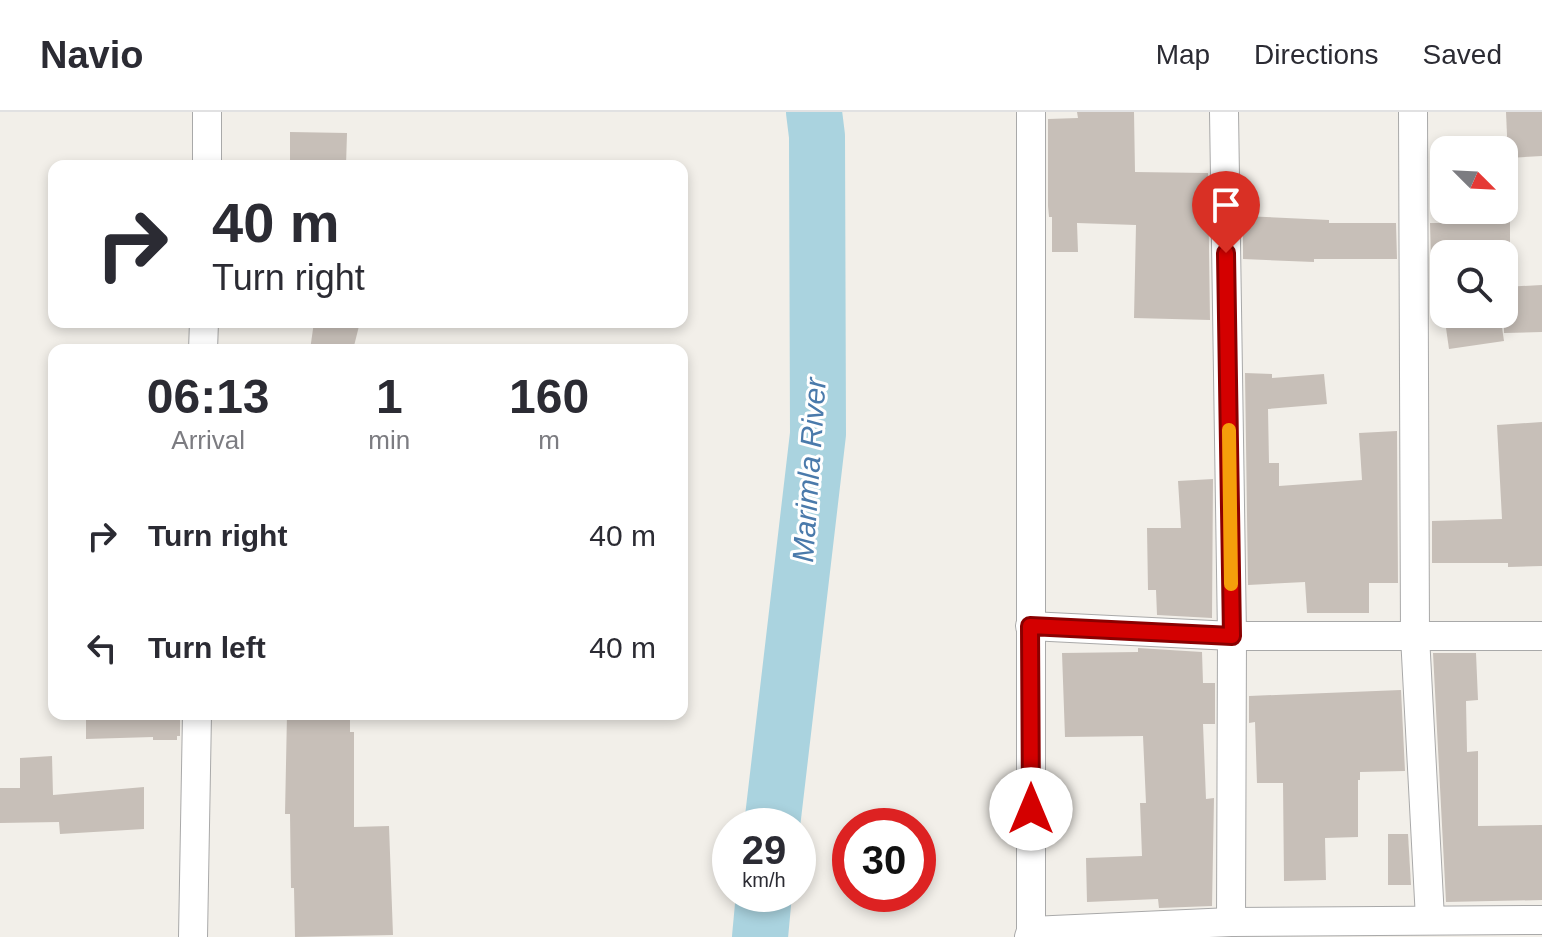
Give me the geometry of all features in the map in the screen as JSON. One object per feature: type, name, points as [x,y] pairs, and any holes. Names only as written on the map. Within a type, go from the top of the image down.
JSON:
[{"type":"street","points":[[207,112],[207,160]]},
{"type":"street","points":[[1031,112],[1030,934],[1231,922],[1542,920]]},
{"type":"street","points":[[1224,112],[1232,636],[1231,922]]},
{"type":"street","points":[[1413,112],[1415,636],[1430,919]]},
{"type":"street","points":[[1030,626],[1232,636],[1542,636]]},
{"type":"street","points":[[193,937],[197,720]]},
{"type":"building","points":[[1077,112],[1134,112],[1135,172],[1208,173],[1210,320],[1134,318],[1136,225],[1077,223],[1078,252],[1052,252],[1052,217],[1049,217],[1048,206],[1048,119],[1078,118]]},
{"type":"building","points":[[1506,112],[1542,112],[1542,156],[1518,157],[1518,136],[1507,136]]},
{"type":"building","points":[[290,132],[347,133],[346,160],[290,160]]},
{"type":"building","points":[[1243,216],[1329,220],[1329,223],[1396,223],[1397,259],[1314,259],[1314,262],[1243,259]]},
{"type":"building","points":[[1430,224],[1510,224],[1510,240],[1430,240]]},
{"type":"building","points":[[1542,285],[1542,332],[1504,333],[1504,328],[1518,328],[1518,286]]},
{"type":"building","points":[[313,328],[358,328],[354,344],[311,344]]},
{"type":"building","points":[[1446,328],[1502,328],[1504,341],[1449,349]]},
{"type":"building","points":[[1245,373],[1272,374],[1272,378],[1324,374],[1327,404],[1268,409],[1269,463],[1279,463],[1279,486],[1362,480],[1359,433],[1397,431],[1398,583],[1369,583],[1369,613],[1307,613],[1305,582],[1248,585]]},
{"type":"building","points":[[1542,422],[1542,566],[1432,563],[1432,521],[1502,519],[1497,425]]},
{"type":"building","points":[[1213,479],[1212,618],[1157,615],[1156,590],[1148,590],[1147,528],[1181,528],[1178,481]]},
{"type":"building","points":[[1138,648],[1202,652],[1203,683],[1215,683],[1215,724],[1203,724],[1206,799],[1214,798],[1212,906],[1159,908],[1158,899],[1087,902],[1086,858],[1142,856],[1140,803],[1146,803],[1143,736],[1065,737],[1062,653],[1138,652]]},
{"type":"building","points":[[1433,653],[1476,653],[1478,700],[1466,701],[1467,752],[1478,751],[1478,826],[1542,825],[1542,900],[1446,902]]},
{"type":"building","points":[[1401,690],[1405,771],[1360,772],[1358,837],[1325,838],[1326,880],[1284,881],[1283,783],[1257,783],[1255,722],[1249,723],[1249,696]]},
{"type":"building","points":[[86,720],[180,720],[177,740],[153,740],[153,737],[86,739]]},
{"type":"building","points":[[287,720],[350,720],[350,732],[354,732],[354,827],[389,826],[393,935],[295,937],[290,814],[285,814]]},
{"type":"building","points":[[52,756],[53,795],[144,787],[144,829],[60,834],[59,822],[0,823],[0,788],[20,788],[20,758]]},
{"type":"building","points":[[1388,834],[1408,834],[1411,885],[1388,885]]},
{"type":"waterway","name":"Marimla River","points":[[774,808],[818,434],[817,136],[814,112]]},
{"type":"waterway","name":"Marimla River","points":[[760,937],[762,912]]},
{"type":"slow traffic","points":[[1229,430],[1231,584]]},
{"type":"route","points":[[1031,809],[1030,626],[1232,636],[1226,253]]}]
